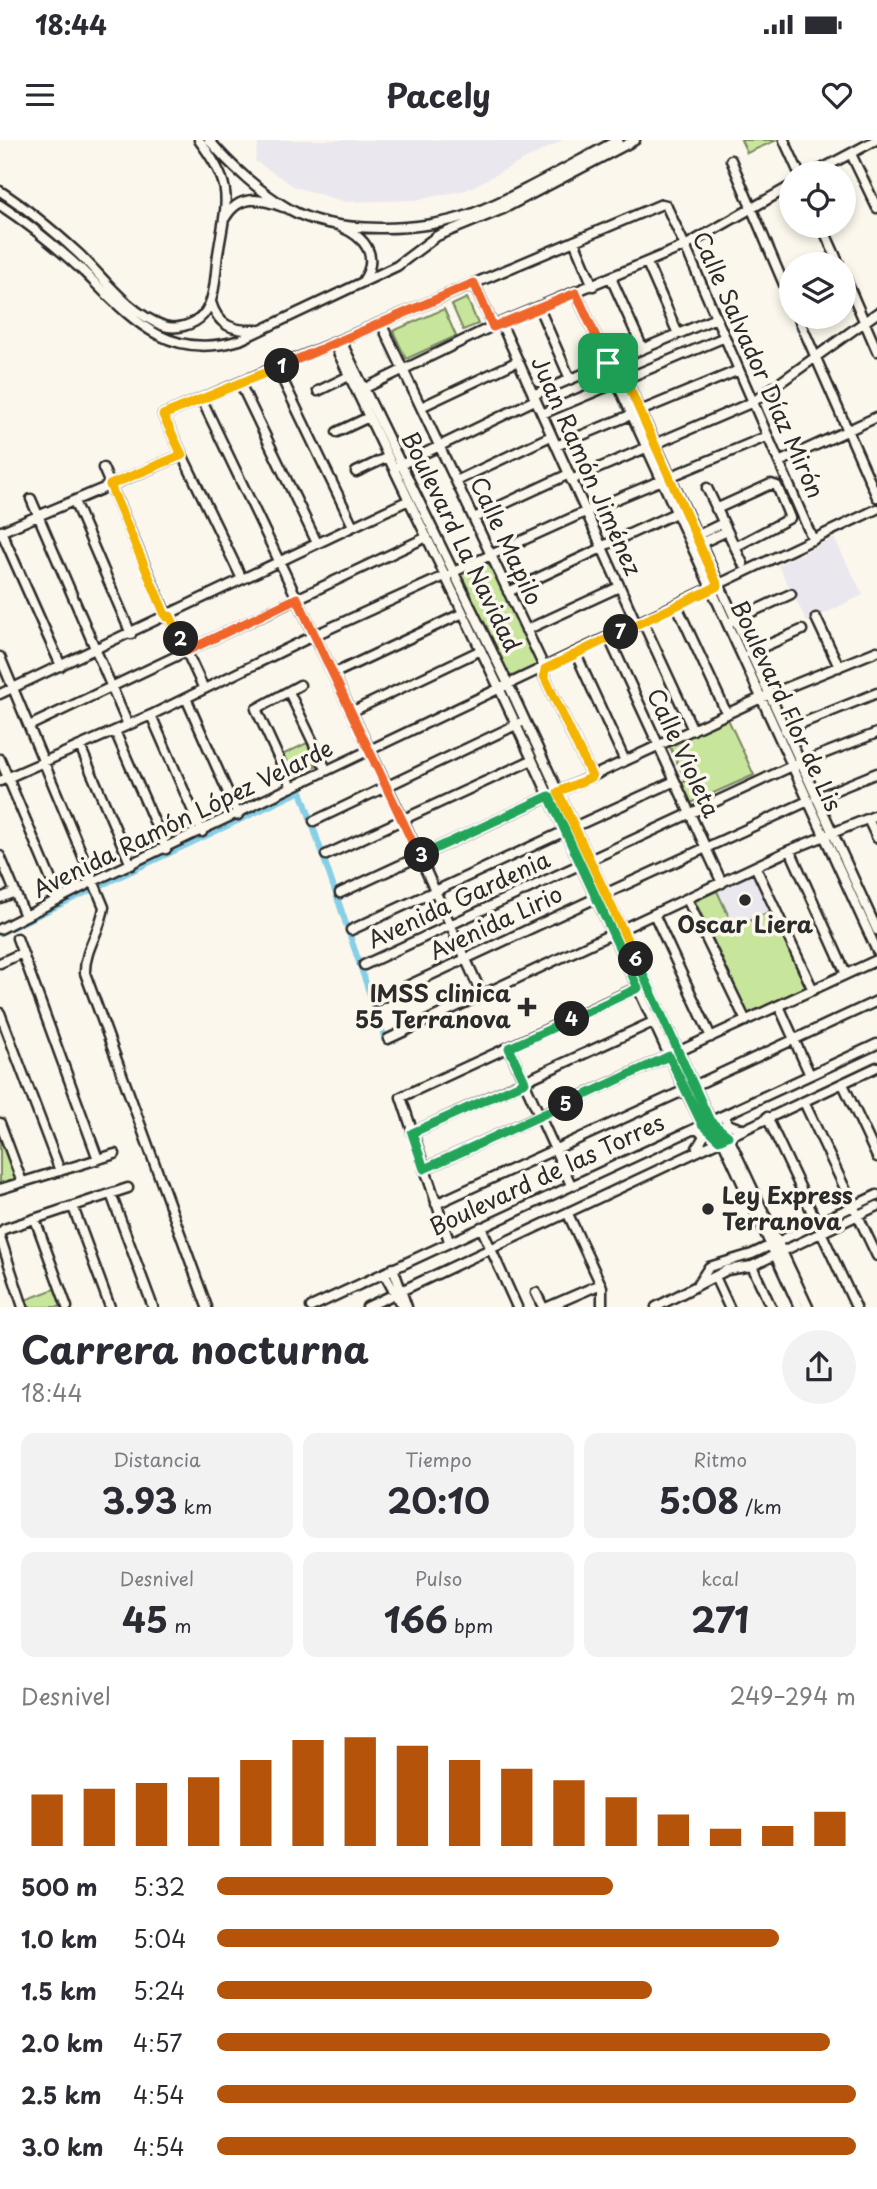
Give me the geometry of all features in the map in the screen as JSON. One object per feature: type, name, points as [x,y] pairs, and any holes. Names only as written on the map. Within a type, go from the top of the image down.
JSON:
[{"type":"street","points":[[199,140],[220,170],[226,191]]},
{"type":"street","points":[[209,140],[231,164],[289,209]]},
{"type":"street","points":[[338,225],[396,226],[452,220],[489,206],[618,140]]},
{"type":"street","points":[[0,205],[56,248],[119,309],[152,333],[175,342],[215,345],[240,340],[397,266],[437,236],[482,220],[635,140]]},
{"type":"street","points":[[784,140],[794,161]]},
{"type":"street","points":[[837,161],[876,140]]},
{"type":"street","points":[[851,154],[876,204]]},
{"type":"street","points":[[731,160],[779,273]]},
{"type":"street","points":[[0,191],[58,236],[139,313],[155,322],[174,327],[192,323],[203,315],[211,302],[231,164]]},
{"type":"street","points":[[361,390],[497,325],[685,246],[779,193]]},
{"type":"street","points":[[223,220],[230,208],[251,198],[338,225],[361,238],[370,252],[370,268],[361,283]]},
{"type":"street","name":"Calle Salvador Díaz Mirón","points":[[574,241],[661,204],[666,205],[813,540]]},
{"type":"street","points":[[242,579],[163,415],[574,241],[593,286]]},
{"type":"street","points":[[647,263],[678,334]]},
{"type":"street","points":[[611,278],[643,349]]},
{"type":"street","name":"Juan Ramón Jiménez","points":[[474,283],[518,361],[619,586],[693,730]]},
{"type":"street","name":"Boulevard Flor de Lis","points":[[576,293],[636,413],[828,834],[877,951]]},
{"type":"street","points":[[211,302],[215,314],[228,327],[260,330]]},
{"type":"street","points":[[856,302],[877,351]]},
{"type":"street","points":[[539,308],[570,379]]},
{"type":"street","points":[[474,518],[753,402],[877,313]]},
{"type":"street","points":[[397,466],[570,379],[716,318]]},
{"type":"street","name":"Calle Mapilo","points":[[382,323],[545,669],[544,676],[592,777]]},
{"type":"street","points":[[803,329],[877,497]]},
{"type":"street","points":[[541,414],[725,337]]},
{"type":"street","name":"Boulevard La Navidad","points":[[338,342],[349,376],[361,390],[369,416],[388,457],[397,466],[426,537],[449,574],[463,612],[685,1090],[706,1122],[723,1139]]},
{"type":"street","name":"Boulevard La Navidad","points":[[338,342],[449,574],[509,686],[679,1052],[706,1122]]},
{"type":"street","points":[[421,407],[518,361]]},
{"type":"street","points":[[277,368],[353,526]]},
{"type":"street","points":[[556,446],[739,370]]},
{"type":"street","points":[[318,391],[349,376]]},
{"type":"street","points":[[240,383],[317,543]]},
{"type":"street","points":[[202,400],[403,820],[482,995]]},
{"type":"street","points":[[337,432],[369,416]]},
{"type":"street","points":[[779,462],[877,417]]},
{"type":"street","points":[[456,481],[551,436]]},
{"type":"street","points":[[4,779],[151,715],[315,635],[491,554],[768,436]]},
{"type":"street","points":[[61,666],[0,532],[182,455]]},
{"type":"street","points":[[356,472],[388,457]]},
{"type":"street","points":[[103,468],[168,616],[204,689]]},
{"type":"street","points":[[716,509],[771,484],[776,486],[781,495],[790,518],[734,547]]},
{"type":"street","points":[[707,488],[743,564]]},
{"type":"street","points":[[31,499],[128,725]]},
{"type":"street","points":[[0,694],[131,635],[409,500]]},
{"type":"street","points":[[74,501],[131,635]]},
{"type":"street","name":"Avenida Ramón López Velarde","points":[[0,929],[877,509]]},
{"type":"street","points":[[508,592],[680,511]]},
{"type":"street","name":"Boulevard Flor de Lis","points":[[680,511],[698,540],[715,587]]},
{"type":"street","points":[[698,540],[725,527]]},
{"type":"street","points":[[29,726],[426,537]]},
{"type":"street","points":[[526,630],[619,586]]},
{"type":"street","points":[[731,622],[791,594]]},
{"type":"street","points":[[677,606],[727,714]]},
{"type":"street","points":[[333,674],[463,612]]},
{"type":"street","points":[[816,618],[839,667]]},
{"type":"street","name":"Boulevard Flor de Lis","points":[[731,622],[749,653],[765,697],[785,730],[796,765]]},
{"type":"street","points":[[749,653],[802,630]]},
{"type":"street","name":"Calle Violeta","points":[[609,638],[722,883]]},
{"type":"street","points":[[351,712],[481,650]]},
{"type":"street","points":[[340,893],[727,714],[877,651]]},
{"type":"street","points":[[576,654],[625,761]]},
{"type":"street","points":[[0,657],[104,907],[102,921],[86,957],[85,973],[207,1307]]},
{"type":"street","points":[[246,714],[300,685]]},
{"type":"street","points":[[289,692],[324,765]]},
{"type":"street","points":[[785,730],[877,693]]},
{"type":"street","points":[[186,698],[238,816]]},
{"type":"street","points":[[256,709],[296,788]]},
{"type":"street","points":[[151,715],[202,832]]},
{"type":"street","points":[[314,821],[517,726],[524,719]]},
{"type":"street","points":[[116,731],[166,849]]},
{"type":"street","name":"Avenida Gardenia","points":[[363,965],[796,765],[877,733]]},
{"type":"street","points":[[80,746],[131,865]]},
{"type":"street","points":[[0,759],[4,779],[59,899]]},
{"type":"street","points":[[326,855],[532,760]]},
{"type":"street","points":[[605,894],[812,799],[877,773]]},
{"type":"street","points":[[574,827],[676,781]]},
{"type":"street","points":[[388,1039],[828,834],[872,817],[877,838]]},
{"type":"street","points":[[351,930],[565,831]]},
{"type":"street","name":"Boulevard Flor de Lis","points":[[828,834],[877,930]]},
{"type":"street","points":[[790,850],[846,974]]},
{"type":"street","points":[[0,857],[25,916]]},
{"type":"street","points":[[756,868],[813,990]]},
{"type":"street","points":[[0,898],[15,892]]},
{"type":"street","name":"Avenida Lirio","points":[[375,1001],[596,898]]},
{"type":"street","points":[[687,899],[746,1021]]},
{"type":"street","points":[[654,914],[711,1037]]},
{"type":"street","points":[[17,938],[98,1160]]},
{"type":"street","points":[[0,964],[22,953]]},
{"type":"street","points":[[424,1169],[877,960]]},
{"type":"street","points":[[449,1241],[401,1097],[647,984]]},
{"type":"street","points":[[694,1086],[877,1001]]},
{"type":"street","points":[[779,1006],[810,1075]]},
{"type":"street","points":[[0,1013],[60,1171]]},
{"type":"street","points":[[412,1133],[653,1022]]},
{"type":"street","name":"Boulevard de las Torres","points":[[311,1307],[877,1044]]},
{"type":"street","points":[[509,1048],[572,1185]]},
{"type":"street","name":"Boulevard de las Torres","points":[[367,1307],[877,1067]]},
{"type":"street","points":[[844,1084],[877,1157]]},
{"type":"street","points":[[436,1204],[685,1090]]},
{"type":"street","points":[[804,1102],[877,1256]]},
{"type":"street","points":[[732,1111],[725,1117],[726,1124],[742,1129]]},
{"type":"street","points":[[767,1117],[856,1307]]},
{"type":"street","points":[[0,1123],[22,1182]]},
{"type":"street","points":[[688,1130],[698,1130],[704,1134],[695,1151]]},
{"type":"street","points":[[723,1139],[808,1307]]},
{"type":"street","points":[[0,1189],[115,1154]]},
{"type":"street","points":[[23,1307],[0,1235],[35,1219],[128,1188]]},
{"type":"street","points":[[111,1194],[153,1307]]},
{"type":"street","points":[[819,1228],[877,1195]]},
{"type":"street","points":[[73,1206],[110,1307]]},
{"type":"street","points":[[729,1307],[711,1276],[713,1265],[776,1248],[877,1206]]},
{"type":"street","points":[[568,1214],[601,1284],[602,1307]]},
{"type":"street","points":[[35,1219],[67,1307]]},
{"type":"street","points":[[481,1227],[517,1307]]},
{"type":"street","points":[[662,1306],[711,1276],[752,1266],[776,1248]]},
{"type":"street","points":[[776,1248],[799,1307]]},
{"type":"street","points":[[752,1266],[771,1307]]},
{"type":"street","points":[[393,1268],[403,1290],[405,1307]]},
{"type":"street","points":[[384,1273],[394,1294],[405,1307]]},
{"type":"street","points":[[536,1293],[545,1307],[601,1284]]},
{"type":"shaded area","points":[[259,140],[563,140],[466,190],[415,200],[346,202],[295,187],[255,161]]},
{"type":"shaded area","points":[[834,538],[863,595],[807,622],[778,565]]},
{"type":"shaded area","name":"Oscar Liera","points":[[755,872],[773,910],[734,928],[717,891]]},
{"type":"green space","points":[[741,140],[777,140],[747,153]]},
{"type":"green space","points":[[467,298],[478,324],[463,330],[452,305]]},
{"type":"green space","points":[[444,309],[456,336],[406,359],[393,331]]},
{"type":"green space","points":[[489,559],[539,664],[510,677],[460,573]]},
{"type":"green space","points":[[728,719],[754,775],[691,803],[682,783],[686,781],[669,745]]},
{"type":"green space","points":[[307,743],[316,766],[293,776],[282,755]]},
{"type":"green space","points":[[717,891],[734,928],[773,910],[808,986],[748,1014],[695,901]]},
{"type":"green space","points":[[0,1131],[17,1178],[0,1183]]},
{"type":"green space","points":[[57,1288],[64,1307],[27,1307],[25,1300]]},
{"type":"waterway","points":[[0,933],[301,791],[386,1042]]},
{"type":"place","name":"Oscar Liera","points":[[745,900]]},
{"type":"place","name":"IMSS clinica 55 Terranova","points":[[527,1007]]},
{"type":"place","name":"Ley Express Terranova","points":[[708,1209]]},
{"type":"route","points":[[474,283],[493,327],[576,293],[608,363],[617,360],[718,586],[545,669],[544,676],[592,777],[558,792],[710,1121],[728,1136],[719,1140],[702,1124],[669,1056],[424,1169],[412,1133],[525,1082],[509,1048],[638,988],[549,796],[419,856],[297,598],[187,651],[170,616],[166,617],[110,485],[182,455],[163,415],[474,283]]}]
